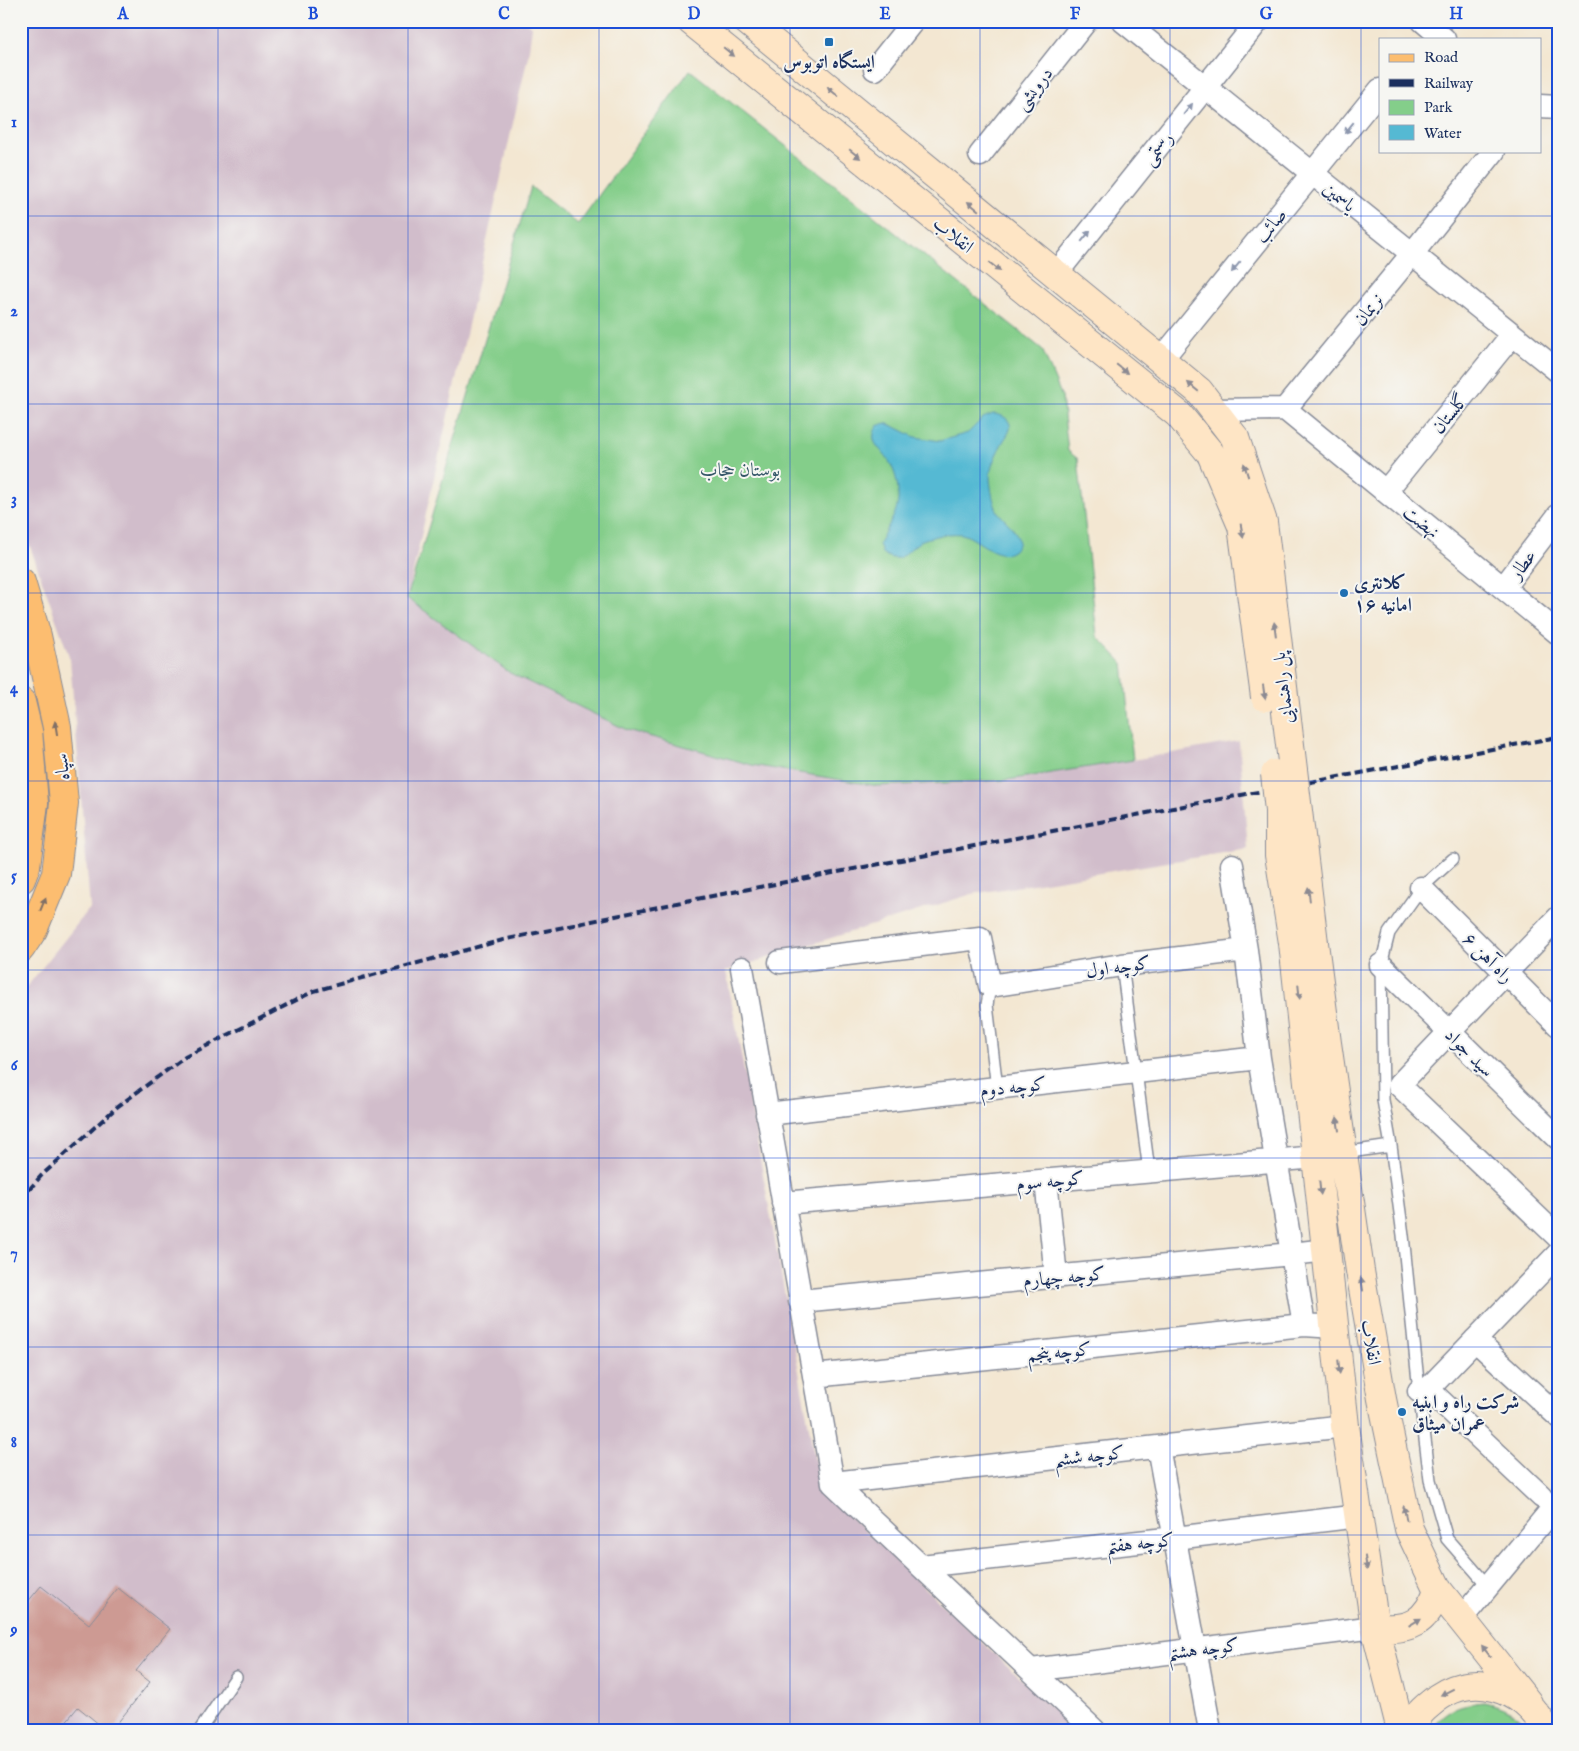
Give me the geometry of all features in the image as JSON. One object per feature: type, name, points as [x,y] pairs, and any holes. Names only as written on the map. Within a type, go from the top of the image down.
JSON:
[{"type":"main road","name":"انقلاب","points":[[691,21],[1178,414],[1210,454]]},
{"type":"main road","name":"انقلاب","points":[[747,21],[1199,392],[1235,438]]},
{"type":"main road","name":"پل راهنمایی","points":[[1235,438],[1263,522],[1304,943]]},
{"type":"main road","name":"پل راهنمایی","points":[[1210,454],[1242,526],[1279,811],[1278,855],[1304,943]]},
{"type":"main road","name":"سپاه","points":[[21,582],[37,636],[57,727],[64,803],[56,874],[33,930],[21,948]]},
{"type":"main road","name":"سپاه","points":[[21,702],[28,731],[34,802],[26,866],[21,879]]},
{"type":"main road","name":"انقلاب","points":[[1304,943],[1330,1155],[1409,1528],[1438,1590],[1536,1715],[1558,1724]]},
{"type":"main road","name":"انقلاب","points":[[1330,1155],[1326,1250],[1346,1426],[1376,1626],[1401,1730]]},
{"type":"main road","points":[[1376,1626],[1392,1629],[1408,1626],[1422,1618],[1432,1605],[1438,1590]]},
{"type":"main road","points":[[1410,1730],[1422,1710],[1437,1697],[1455,1688],[1474,1685],[1493,1686],[1512,1692],[1536,1715]]},
{"type":"street","points":[[875,69],[913,21]]},
{"type":"street","name":"درویشی","points":[[980,155],[1086,21]]},
{"type":"street","name":"یاسمین","points":[[1122,21],[1558,371]]},
{"type":"street","name":"رستمی","points":[[1056,274],[1258,21]]},
{"type":"street","name":"صائب","points":[[1160,360],[1379,91]]},
{"type":"street","points":[[1542,106],[1558,107]]},
{"type":"street","name":"نریمان","points":[[1285,409],[1493,152]]},
{"type":"street","name":"گلستان","points":[[1386,491],[1512,334]]},
{"type":"street","points":[[1214,410],[1285,409]]},
{"type":"street","name":"نهضت","points":[[1285,409],[1558,632]]},
{"type":"street","name":"عطار","points":[[1504,587],[1558,516]]},
{"type":"street","points":[[1232,865],[1246,950],[1259,1058],[1304,1326]]},
{"type":"street","name":"راه آهن ۶","points":[[1420,888],[1558,1025]]},
{"type":"street","points":[[1557,920],[1399,1085],[1558,1237]]},
{"type":"street","points":[[780,962],[980,938],[990,986]]},
{"type":"street","name":"کوچه اول","points":[[990,986],[1122,965],[1246,950]]},
{"type":"street","name":"سید جواد","points":[[1381,965],[1558,1138]]},
{"type":"street","points":[[742,968],[833,1483],[1094,1730]]},
{"type":"street","name":"کوچه دوم","points":[[767,1114],[1259,1058]]},
{"type":"street","name":"کوچه سوم","points":[[783,1203],[1330,1155]]},
{"type":"street","points":[[1046,1180],[1056,1277]]},
{"type":"street","name":"کوچه چهارم","points":[[800,1301],[1326,1250]]},
{"type":"street","points":[[1461,1619],[1488,1586],[1550,1500],[1423,1390],[1475,1340],[1558,1254]]},
{"type":"street","name":"کوچه پنجم","points":[[814,1376],[1304,1326],[1335,1327]]},
{"type":"street","points":[[1475,1340],[1558,1416]]},
{"type":"street","name":"کوچه ششم","points":[[833,1483],[1346,1426]]},
{"type":"street","points":[[1158,1448],[1210,1730]]},
{"type":"street","name":"کوچه هفتم","points":[[920,1566],[1359,1516]]},
{"type":"street","name":"کوچه هشتم","points":[[1031,1670],[1376,1626]]},
{"type":"lane","points":[[1453,859],[1420,888],[1389,933],[1381,965],[1383,1100],[1423,1390],[1430,1480],[1446,1539],[1488,1586]]},
{"type":"lane","points":[[1122,965],[1149,1171]]},
{"type":"lane","points":[[990,986],[988,1006],[996,1088]]},
{"type":"lane","points":[[1330,1155],[1390,1146]]},
{"type":"lane","points":[[200,1730],[236,1677]]},
{"type":"shaded area","points":[[21,21],[396,21],[405,26],[421,21],[524,21],[532,27],[528,56],[407,599],[1007,780],[1239,741],[1248,849],[972,894],[726,971],[820,1488],[1075,1730],[21,1730],[21,994],[90,908],[70,659],[21,521]]},
{"type":"green space","name":"بوستان حجاب","points":[[690,70],[1042,349],[1062,397],[1068,451],[1078,459],[1097,636],[1123,663],[1133,760],[1007,780],[878,786],[752,765],[627,730],[510,673],[407,598],[531,187],[578,224]]},
{"type":"green space","points":[[1484,1702],[1510,1711],[1521,1719],[1529,1730],[1430,1730],[1447,1712],[1467,1704]]},
{"type":"water","points":[[993,414],[1008,420],[1010,429],[999,449],[990,473],[992,496],[998,512],[1018,537],[1016,547],[1011,552],[999,553],[968,536],[952,534],[939,535],[922,540],[898,558],[888,557],[882,553],[879,544],[895,513],[898,489],[892,466],[875,442],[874,432],[877,426],[885,423],[915,437],[940,441],[968,433],[983,418]]},
{"type":"building","points":[[41,1586],[89,1624],[118,1588],[170,1629],[136,1671],[150,1682],[112,1730],[106,1730],[78,1707],[59,1730],[21,1730],[21,1610]]},
{"type":"railway","points":[[21,1199],[41,1176],[117,1107],[185,1057],[314,991],[503,940],[686,901],[1289,786],[1558,737]]},
{"type":"place","name":"ایستگاه اتوبوس","points":[[829,42]]},
{"type":"place","name":"کلانتری ۱۶ امانیه","points":[[1344,593]]},
{"type":"place","name":"شرکت راه و ابنیه عمران میثاق","points":[[1402,1412]]}]
